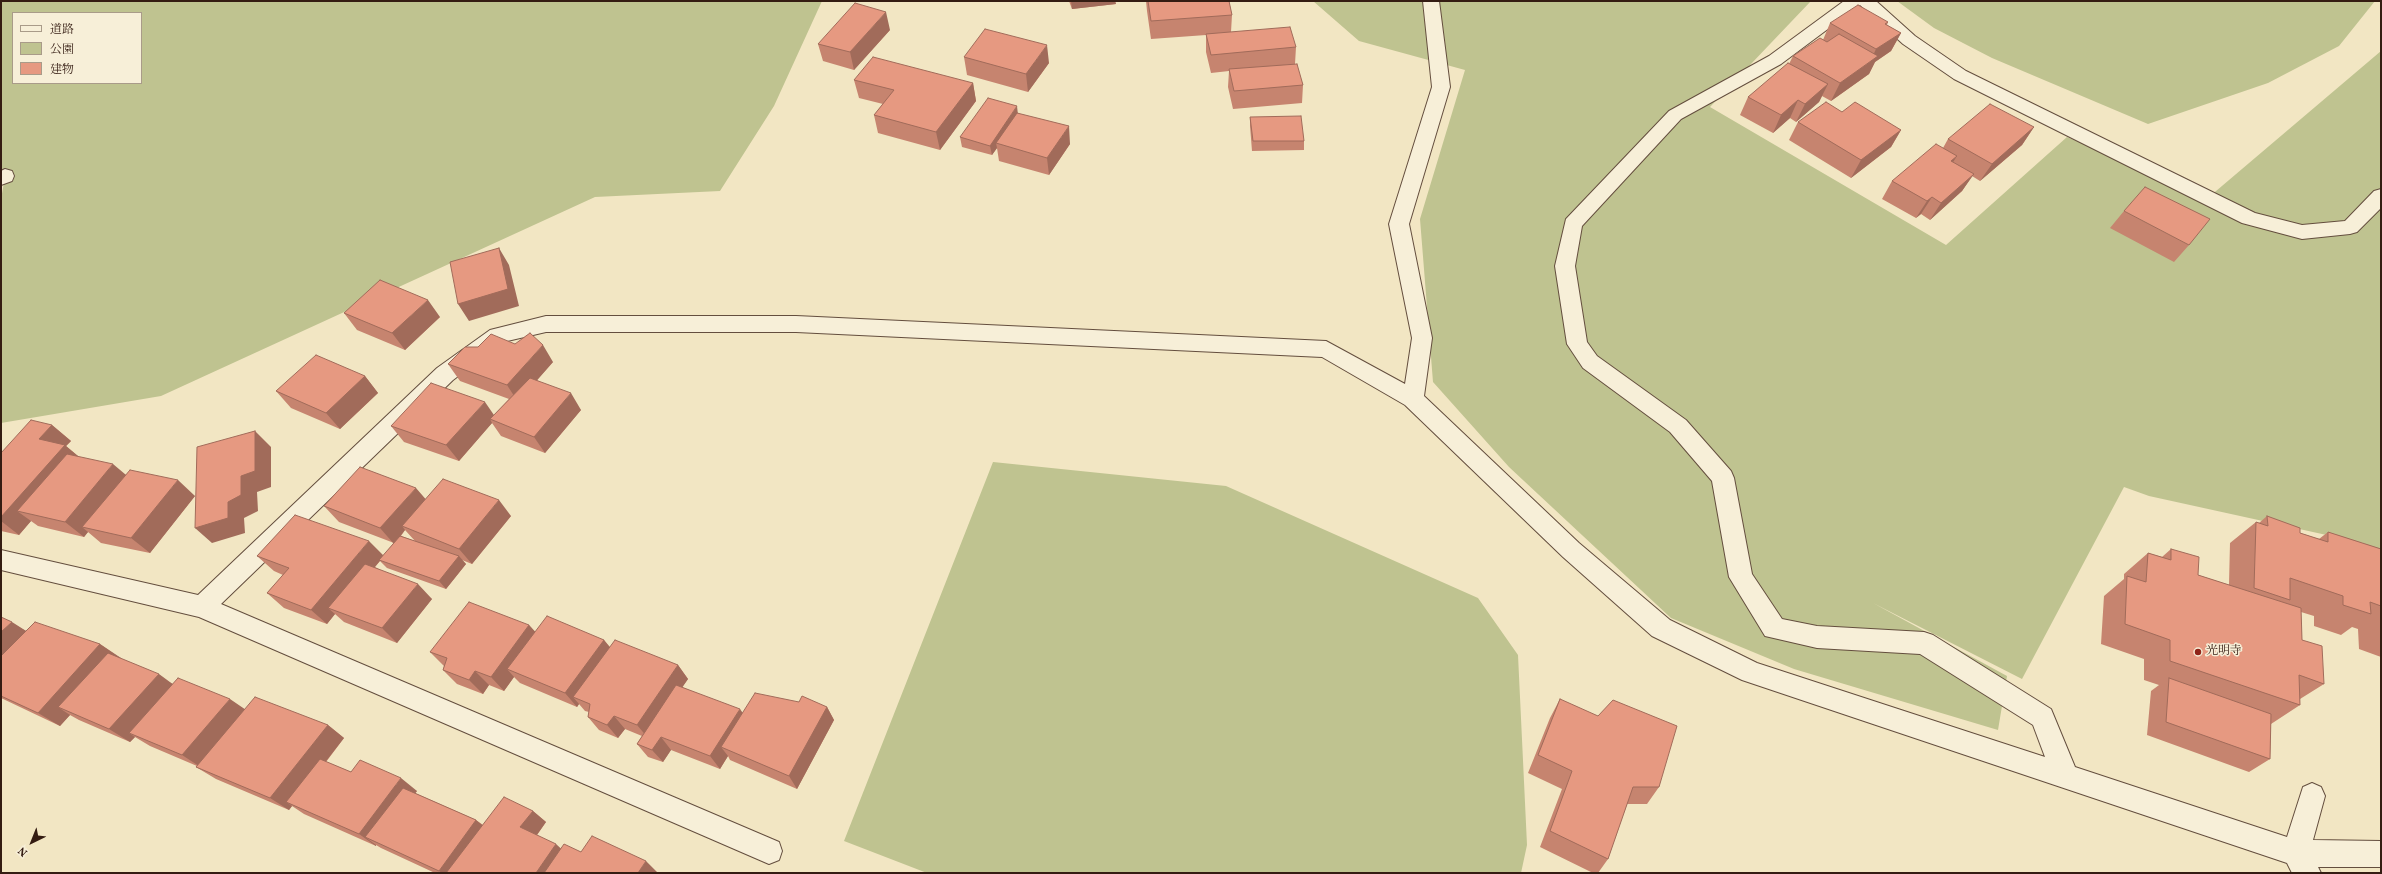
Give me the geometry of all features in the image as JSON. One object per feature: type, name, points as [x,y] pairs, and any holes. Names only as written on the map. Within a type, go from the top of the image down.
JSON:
[{"type":"street","points":[[1413,399],[1422,338],[1399,224],[1441,87],[1430,1]]},
{"type":"street","points":[[1855,1],[1775,60],[1675,115],[1573,224],[1565,266],[1577,344],[1590,362],[1678,426],[1723,478],[1741,577],[1774,628],[1817,637],[1924,643],[2042,717],[2066,776]]},
{"type":"street","points":[[1866,1],[1909,40],[1960,75],[2249,218],[2302,232],[2350,227],[2381,196]]},
{"type":"street","points":[[202,607],[445,374],[496,336],[546,324],[796,324],[1326,349],[1413,399],[1571,550],[1661,628],[1751,672],[2066,776],[2301,863],[2381,854]]},
{"type":"street","points":[[1,560],[202,607],[769,852]]},
{"type":"street","points":[[2301,863],[2312,796]]},
{"type":"green space","points":[[1,1],[822,1],[774,106],[720,191],[595,197],[161,396],[1,423],[1,199],[5,177],[1,178]]},
{"type":"green space","points":[[1313,1],[1811,1],[1710,107],[1946,245],[2067,137],[2209,197],[2381,51],[2381,552],[2363,543],[2149,496],[2124,487],[2022,679],[1873,603],[2007,676],[1998,730],[1794,669],[1671,618],[1509,467],[1433,382],[1420,219],[1465,70],[1359,41]]},
{"type":"green space","points":[[1897,1],[2375,1],[2339,46],[2268,83],[2148,124],[1992,58],[1934,28]]},
{"type":"green space","points":[[993,462],[1226,486],[1478,598],[1518,655],[1527,845],[1521,873],[927,873],[844,841]]},
{"type":"building","points":[[1148,1],[1229,1],[1232,15],[1151,21]]},
{"type":"building","points":[[855,3],[886,12],[850,52],[818,44]]},
{"type":"building","points":[[1858,5],[1888,22],[1885,24],[1901,33],[1876,49],[1830,23]]},
{"type":"building","points":[[1290,27],[1296,47],[1211,55],[1206,34]]},
{"type":"building","points":[[985,29],[1047,45],[1026,74],[964,57]]},
{"type":"building","points":[[1839,34],[1878,56],[1840,83],[1793,56],[1820,38],[1827,42]]},
{"type":"building","points":[[873,57],[973,83],[936,132],[874,115],[894,90],[854,80]]},
{"type":"building","points":[[1788,63],[1828,84],[1805,104],[1798,100],[1781,115],[1748,97]]},
{"type":"building","points":[[1297,64],[1303,85],[1234,91],[1229,69]]},
{"type":"building","points":[[988,98],[1017,106],[990,146],[960,137]]},
{"type":"building","points":[[1826,102],[1842,112],[1855,102],[1901,130],[1861,160],[1798,122]]},
{"type":"building","points":[[1990,104],[2034,127],[1992,164],[1948,139]]},
{"type":"building","points":[[1017,113],[1069,126],[1047,158],[996,143]]},
{"type":"building","points":[[1301,116],[1304,141],[1253,141],[1250,117]]},
{"type":"building","points":[[1936,144],[1957,156],[1951,161],[1974,174],[1941,203],[1932,197],[1927,201],[1892,181]]},
{"type":"building","points":[[2145,187],[2210,219],[2189,245],[2124,211]]},
{"type":"building","points":[[499,248],[508,289],[458,304],[450,262]]},
{"type":"building","points":[[380,280],[428,300],[392,333],[344,313]]},
{"type":"building","points":[[530,333],[543,345],[507,385],[448,364],[465,347],[478,347],[491,334],[515,344]]},
{"type":"building","points":[[316,355],[365,376],[326,413],[276,391]]},
{"type":"building","points":[[530,378],[571,393],[534,437],[490,419]]},
{"type":"building","points":[[431,383],[485,402],[446,445],[391,426]]},
{"type":"building","points":[[31,420],[52,425],[39,439],[65,445],[1,517],[1,453]]},
{"type":"building","points":[[255,431],[255,471],[241,476],[241,495],[228,502],[228,518],[195,528],[197,447]]},
{"type":"building","points":[[67,454],[113,464],[65,522],[17,511]]},
{"type":"building","points":[[360,467],[416,488],[380,528],[324,506]]},
{"type":"building","points":[[130,470],[178,480],[131,538],[82,527]]},
{"type":"building","points":[[443,479],[499,500],[459,549],[402,526]]},
{"type":"building","points":[[295,515],[369,541],[311,610],[267,593],[289,568],[257,556]]},
{"type":"building","points":[[2267,516],[2300,528],[2300,533],[2328,542],[2328,532],[2381,549],[2381,606],[2370,602],[2371,614],[2343,605],[2343,596],[2290,578],[2290,600],[2254,588],[2256,522],[2268,526]]},
{"type":"building","points":[[400,536],[459,556],[439,581],[379,560]]},
{"type":"building","name":"光明寺","points":[[2171,549],[2199,557],[2198,575],[2301,608],[2302,640],[2322,646],[2324,684],[2299,675],[2300,705],[2170,661],[2170,640],[2125,624],[2127,576],[2146,582],[2148,553],[2171,560]]},
{"type":"building","points":[[365,564],[418,584],[382,628],[328,608]]},
{"type":"building","points":[[469,602],[529,625],[491,677],[475,671],[469,680],[443,670],[447,658],[430,652]]},
{"type":"building","points":[[547,616],[604,640],[565,693],[507,669]]},
{"type":"building","points":[[1,617],[12,622],[1,632]]},
{"type":"building","points":[[35,622],[100,644],[38,713],[1,696],[1,656]]},
{"type":"building","points":[[615,640],[678,665],[637,725],[614,716],[607,725],[588,717],[590,704],[573,697]]},
{"type":"building","points":[[108,653],[159,674],[109,729],[58,707]]},
{"type":"building","points":[[178,678],[230,699],[182,755],[129,733]]},
{"type":"building","points":[[2169,678],[2271,714],[2270,759],[2166,722]]},
{"type":"building","points":[[676,685],[740,709],[710,756],[661,737],[652,750],[637,744]]},
{"type":"building","points":[[755,693],[799,702],[802,696],[827,707],[789,776],[721,747]]},
{"type":"building","points":[[255,697],[328,725],[270,798],[196,767]]},
{"type":"building","points":[[1560,699],[1598,716],[1613,700],[1677,726],[1659,787],[1633,787],[1608,859],[1550,831],[1572,771],[1538,755]]},
{"type":"building","points":[[320,759],[351,772],[360,760],[401,778],[359,834],[286,802]]},
{"type":"building","points":[[403,788],[476,820],[439,871],[365,837]]},
{"type":"building","points":[[504,797],[533,811],[520,827],[556,844],[536,873],[446,873]]},
{"type":"building","points":[[592,836],[646,861],[638,873],[544,873],[564,844],[581,852]]},
{"type":"place","name":"光明寺","points":[[2198,652]]}]
